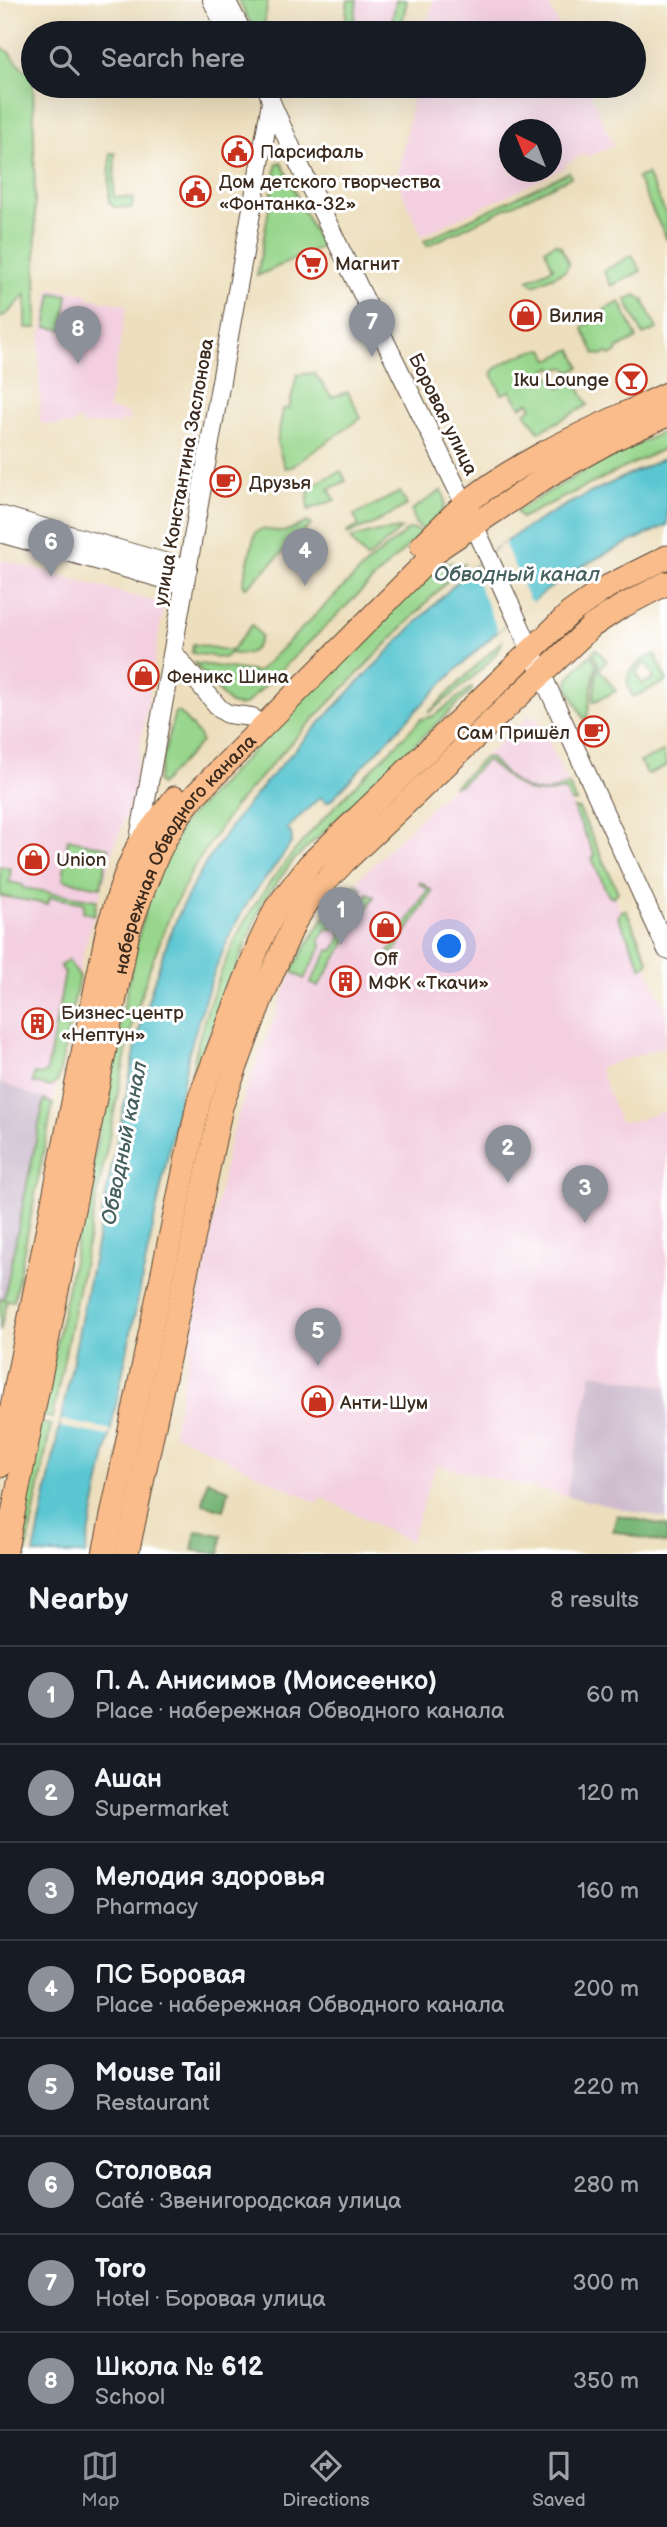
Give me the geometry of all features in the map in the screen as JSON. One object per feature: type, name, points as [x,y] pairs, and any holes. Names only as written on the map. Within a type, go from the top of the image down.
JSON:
[{"type":"main road","name":"набережная Обводного канала","points":[[8,1547],[128,932],[158,851],[185,807],[441,547],[505,477],[545,453],[667,394]]},
{"type":"main road","name":"набережная Обводного канала","points":[[0,1466],[108,928],[137,848],[182,789],[252,716],[469,515],[614,439],[667,415]]},
{"type":"main road","points":[[104,1554],[199,1100],[259,944],[276,908],[309,865],[529,651],[584,602],[607,587],[667,557]]},
{"type":"main road","points":[[127,1554],[221,1107],[266,988],[295,921],[311,897],[344,862],[540,675],[604,618],[667,583]]},
{"type":"street","points":[[212,0],[222,21]]},
{"type":"street","points":[[226,0],[237,21]]},
{"type":"street","name":"улица Константина Заслонова","points":[[128,932],[137,848],[187,577],[268,98]]},
{"type":"street","name":"Боровая улица","points":[[271,98],[469,515],[529,651]]},
{"type":"street","points":[[0,515],[187,577]]},
{"type":"street","points":[[0,533],[187,577]]},
{"type":"street","points":[[529,651],[667,950]]},
{"type":"street","points":[[173,652],[220,709],[228,714],[252,716]]},
{"type":"shaded area","points":[[357,0],[407,0],[403,21],[354,21]]},
{"type":"shaded area","points":[[433,0],[547,0],[557,21],[429,21]]},
{"type":"shaded area","points":[[413,98],[592,98],[614,146],[587,157],[584,154],[565,164],[566,167],[562,169],[562,119],[499,119],[499,182],[535,182],[422,236],[397,181]]},
{"type":"shaded area","points":[[50,288],[88,294],[88,298],[127,305],[108,409],[128,413],[129,421],[122,420],[121,424],[82,425],[81,421],[74,421],[73,425],[56,425],[42,424],[40,421],[39,346]]},
{"type":"shaded area","points":[[0,559],[164,604],[131,802],[113,850],[84,950],[53,1103],[0,1082]]},
{"type":"shaded area","points":[[530,715],[538,720],[570,787],[565,790],[667,1011],[667,1047],[599,1068],[620,1122],[638,1120],[667,1110],[667,1387],[592,1373],[566,1496],[436,1465],[410,1542],[322,1497],[317,1503],[173,1433],[228,1148],[248,1084],[296,963],[328,911],[339,899],[438,800]]},
{"type":"shaded area","points":[[0,1082],[53,1103],[15,1301],[0,1298]]},
{"type":"shaded area","points":[[592,1373],[667,1387],[667,1519],[566,1496]]},
{"type":"green space","points":[[238,0],[268,0],[265,21],[249,21]]},
{"type":"green space","points":[[348,0],[357,0],[354,21],[345,21]]},
{"type":"green space","points":[[396,0],[407,0],[403,21],[392,21]]},
{"type":"green space","points":[[0,46],[21,66],[21,98],[33,98],[37,328],[26,328],[26,294],[0,318]]},
{"type":"green space","points":[[110,153],[115,153],[114,197],[133,198],[132,208],[114,207],[109,202]]},
{"type":"green space","points":[[281,162],[321,247],[257,276],[277,163]]},
{"type":"green space","points":[[569,172],[571,177],[562,181],[562,175]]},
{"type":"green space","points":[[647,174],[667,216],[667,240],[637,178]]},
{"type":"green space","points":[[548,182],[561,182],[427,246],[424,241]]},
{"type":"green space","points":[[556,243],[561,247],[569,264],[565,271],[534,285],[528,280],[553,268],[545,249]]},
{"type":"green space","points":[[632,255],[641,271],[611,286],[604,271]]},
{"type":"green space","points":[[52,293],[68,295],[63,330],[46,327]]},
{"type":"green space","points":[[636,295],[643,300],[657,329],[643,335],[626,300]]},
{"type":"green space","points":[[620,302],[637,338],[618,348],[611,356],[608,353],[595,354],[583,329],[585,325],[602,317],[605,309]]},
{"type":"green space","points":[[544,349],[549,360],[572,349],[580,367],[571,372],[565,367],[546,370],[550,378],[555,378],[560,388],[575,380],[588,405],[539,432],[525,412],[532,408],[529,402],[521,407],[510,391],[502,394],[492,374],[515,358]]},
{"type":"green space","points":[[314,373],[332,397],[348,392],[361,418],[291,467],[285,468],[277,443],[283,409],[289,409],[297,375]]},
{"type":"green space","points":[[667,430],[667,447],[521,518],[516,511],[600,462]]},
{"type":"green space","points":[[341,471],[346,481],[329,489],[335,500],[308,510],[308,492],[311,486]]},
{"type":"green space","points":[[442,490],[444,508],[423,530],[415,523],[412,510]]},
{"type":"green space","points":[[400,492],[407,505],[348,534],[347,532],[359,526],[354,515]]},
{"type":"green space","points":[[308,522],[311,525],[245,587],[243,583],[255,533],[262,529],[284,532]]},
{"type":"green space","points":[[401,529],[367,559],[350,539],[370,533]]},
{"type":"green space","points":[[415,529],[421,533],[246,704],[230,704],[194,663],[258,672],[370,561],[408,530]]},
{"type":"green space","points":[[435,562],[464,564],[286,748],[234,807],[194,867],[171,913],[149,970],[131,1029],[52,1418],[42,1416],[135,950],[149,895],[182,824]]},
{"type":"green space","points":[[252,625],[261,636],[256,647],[250,652],[230,653],[224,658],[192,653],[193,644],[231,651]]},
{"type":"green space","points":[[502,641],[482,668],[428,713]]},
{"type":"green space","points":[[596,649],[607,661],[599,668],[616,691],[593,702],[598,663],[592,652]]},
{"type":"green space","points":[[655,654],[667,681],[633,697],[628,683],[631,671],[639,663],[641,667],[636,672],[642,684],[654,679],[647,664],[643,665],[641,661]]},
{"type":"green space","points":[[591,655],[596,664],[587,718],[584,719],[568,684],[573,672]]},
{"type":"green space","points":[[471,687],[473,689],[293,861],[263,901],[190,1081],[213,993],[241,929],[269,885],[309,835],[421,719],[434,716]]},
{"type":"green space","points":[[175,712],[180,713],[199,735],[201,742],[160,785],[157,781]]},
{"type":"green space","points":[[663,752],[667,766],[646,773],[640,762]]},
{"type":"green space","points":[[485,757],[490,758],[515,782],[530,790],[547,792],[569,785],[576,802],[571,802],[565,790],[540,793],[522,788],[487,760],[460,785],[454,786]]},
{"type":"green space","points":[[573,808],[579,809],[618,892],[613,897],[608,895],[592,858],[595,856]]},
{"type":"green space","points":[[68,839],[109,848],[101,887],[63,880]]},
{"type":"green space","points":[[0,866],[11,869],[9,882],[23,885],[23,888],[97,900],[94,915],[83,912],[84,903],[50,897],[48,904],[0,896]]},
{"type":"green space","points":[[421,882],[432,891],[388,961],[384,959],[428,889],[419,884]]},
{"type":"green space","points":[[355,883],[362,889],[333,929],[326,929],[319,940],[322,946],[304,979],[293,972],[296,963],[328,911]]},
{"type":"green space","points":[[368,893],[374,897],[318,987],[310,983],[329,950],[334,950],[342,935],[339,933]]},
{"type":"green space","points":[[626,910],[649,962],[642,968],[618,917],[621,911]]},
{"type":"green space","points":[[68,960],[79,976],[58,1081],[51,1087],[33,1083],[34,1074],[42,1075],[47,1071],[65,973],[60,966]]},
{"type":"green space","points":[[44,1100],[53,1104],[14,1301],[7,1300],[0,1332],[0,1298],[4,1299]]},
{"type":"green space","points":[[40,1423],[51,1425],[26,1554],[17,1554]]},
{"type":"green space","points":[[207,1480],[229,1490],[224,1510],[203,1504]]},
{"type":"green space","points":[[617,1515],[667,1526],[667,1544],[613,1531]]},
{"type":"green space","points":[[196,1531],[222,1535],[220,1554],[192,1550]]},
{"type":"water","name":"Обводный канал","points":[[667,457],[667,525],[584,565],[527,606],[468,659],[330,801],[326,802],[320,797],[287,829],[291,833],[292,841],[250,899],[219,960],[189,1053],[85,1554],[34,1554],[139,1031],[168,940],[192,887],[227,832],[267,781],[355,686],[474,566],[542,518]]},
{"type":"pier","points":[[506,541],[505,545],[530,602],[534,602],[497,632],[473,572],[470,574],[468,571]]},
{"type":"pier","points":[[61,1420],[111,1430],[109,1436],[60,1427]]},
{"type":"place","name":"Парсифаль","points":[[237,151]]},
{"type":"place","name":"Дом детского творчества «Фонтанка-32»","points":[[196,192]]},
{"type":"place","name":"Магнит","points":[[312,263]]},
{"type":"place","name":"Вилия","points":[[526,315]]},
{"type":"place","name":"Toro","points":[[372,357]]},
{"type":"place","name":"Школа № 612","points":[[78,364]]},
{"type":"place","name":"Iku Lounge","points":[[632,379]]},
{"type":"place","name":"Друзья","points":[[226,482]]},
{"type":"place","name":"Столовая","points":[[51,577]]},
{"type":"place","name":"ПС Боровая","points":[[305,586]]},
{"type":"place","name":"Феникс Шина","points":[[144,676]]},
{"type":"place","name":"Сам Пришёл","points":[[593,732]]},
{"type":"place","name":"Union","points":[[33,859]]},
{"type":"place","name":"Off","points":[[386,927]]},
{"type":"place","name":"П. А. Анисимов (Моисеенко)","points":[[341,945]]},
{"type":"place","name":"МФК «Ткачи»","points":[[345,982]]},
{"type":"place","name":"Бизнес-центр «Нептун»","points":[[38,1023]]},
{"type":"place","name":"Ашан","points":[[508,1183]]},
{"type":"place","name":"Мелодия здоровья","points":[[585,1223]]},
{"type":"place","name":"Mouse Tail","points":[[318,1366]]},
{"type":"place","name":"Анти-Шум","points":[[317,1402]]}]
